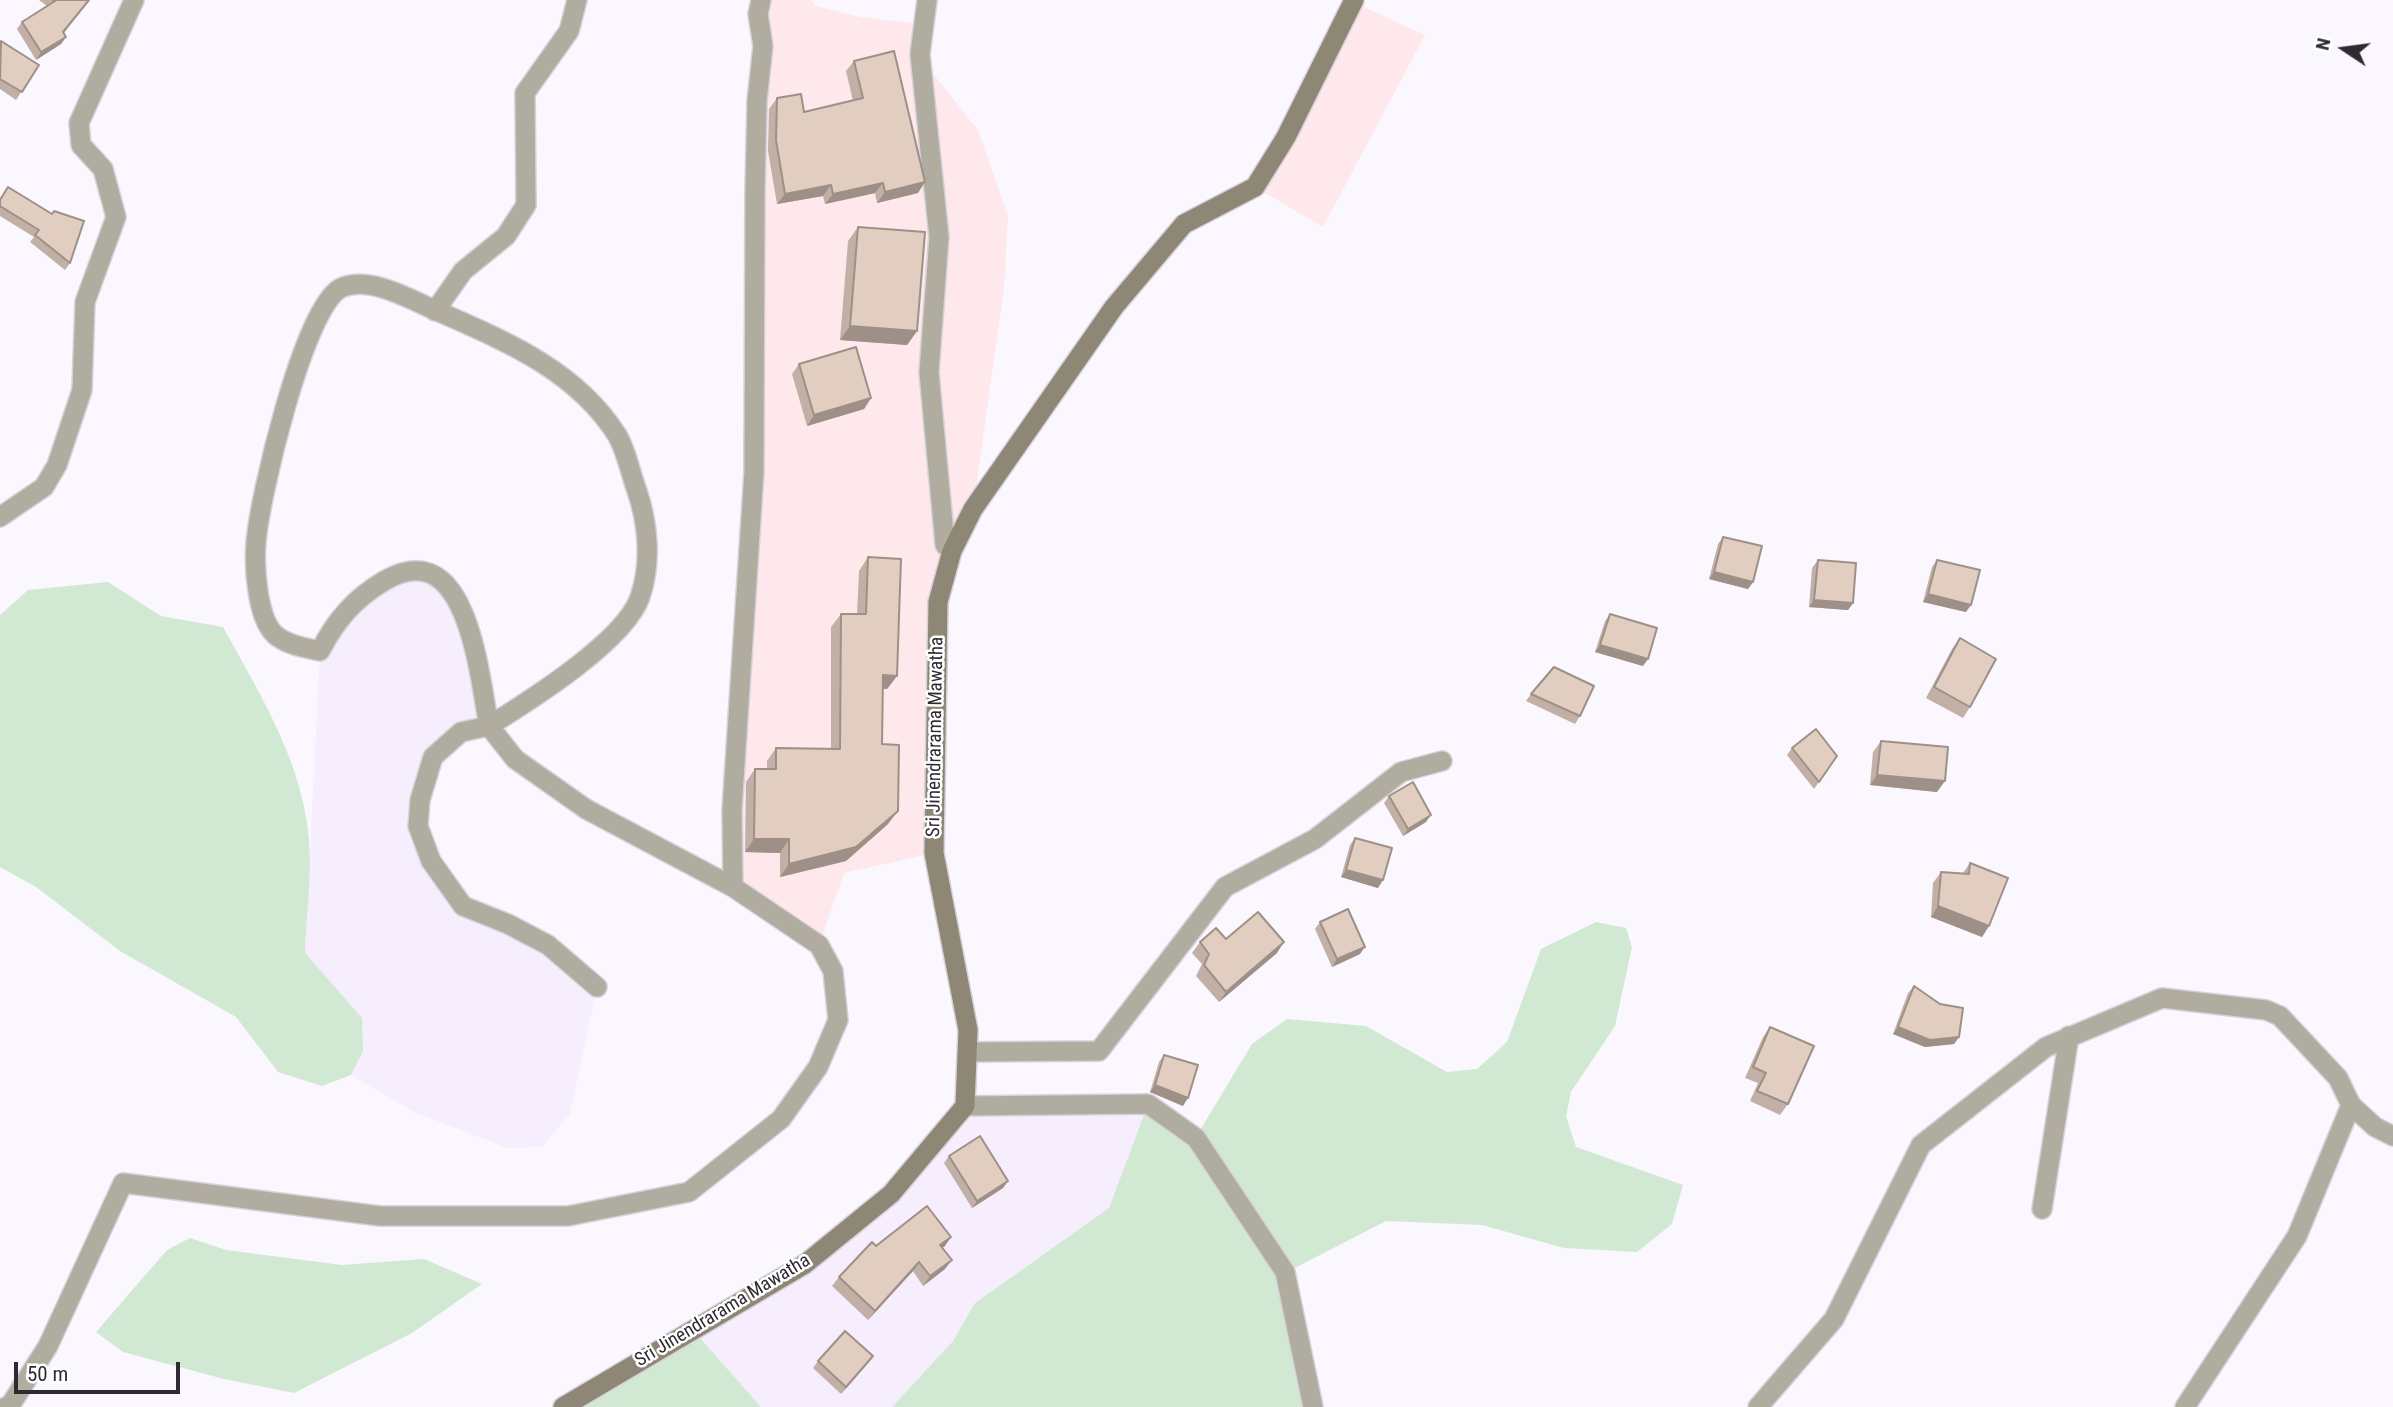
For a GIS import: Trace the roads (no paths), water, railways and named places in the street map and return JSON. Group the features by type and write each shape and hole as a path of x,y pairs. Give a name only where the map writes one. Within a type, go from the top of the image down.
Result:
{"main road":[{"name":"Sri Jinendrarama Mawatha","path":"563,1407 805,1264 891,1194 965,1106 968,1030 934,853 938,602 952,551 973,509 1114,307 1184,224 1255,187 1286,138 1354,2"}],"street":[{"path":"0,517 44,487 57,465 82,390 85,302 116,217 103,169 81,145 79,123 134,0"},
{"path":"435,311 463,271 506,236 526,205 526,93 569,31 577,0"},
{"path":"733,887 732,810 754,472 755,191 757,101 762,46 758,14 761,0"},
{"path":"927,0 920,54 939,237 929,372 945,545 952,551"},
{"path":"6,1407 11,1404 48,1346 123,1183 380,1216 568,1216 689,1192 781,1119 818,1067 838,1020 833,971 819,946 733,887 586,809 515,759 489,726 471,629 452,592 435,575 416,570 397,574 375,587 350,605 320,651 276,637 264,620 254,565 261,495 291,394 327,300 342,288 362,285 390,291 537,358 575,384 618,436 640,502 648,553 640,599 592,656 489,726 461,732 433,757 420,800 418,827 431,861 463,906 508,924 548,945 597,987"},
{"path":"968,1052 1099,1051 1226,887 1315,839 1401,772 1442,761"},
{"path":"1758,1407 1834,1319 1921,1145 2046,1046 2069,1036 2162,998 2266,1010 2280,1016 2337,1078 2351,1105 2375,1127 2393,1136"},
{"path":"2042,1209 2069,1036"},
{"path":"965,1106 1148,1104 1196,1138 1285,1272 1313,1407"},
{"path":"2185,1407 2297,1236 2351,1105"}]}
